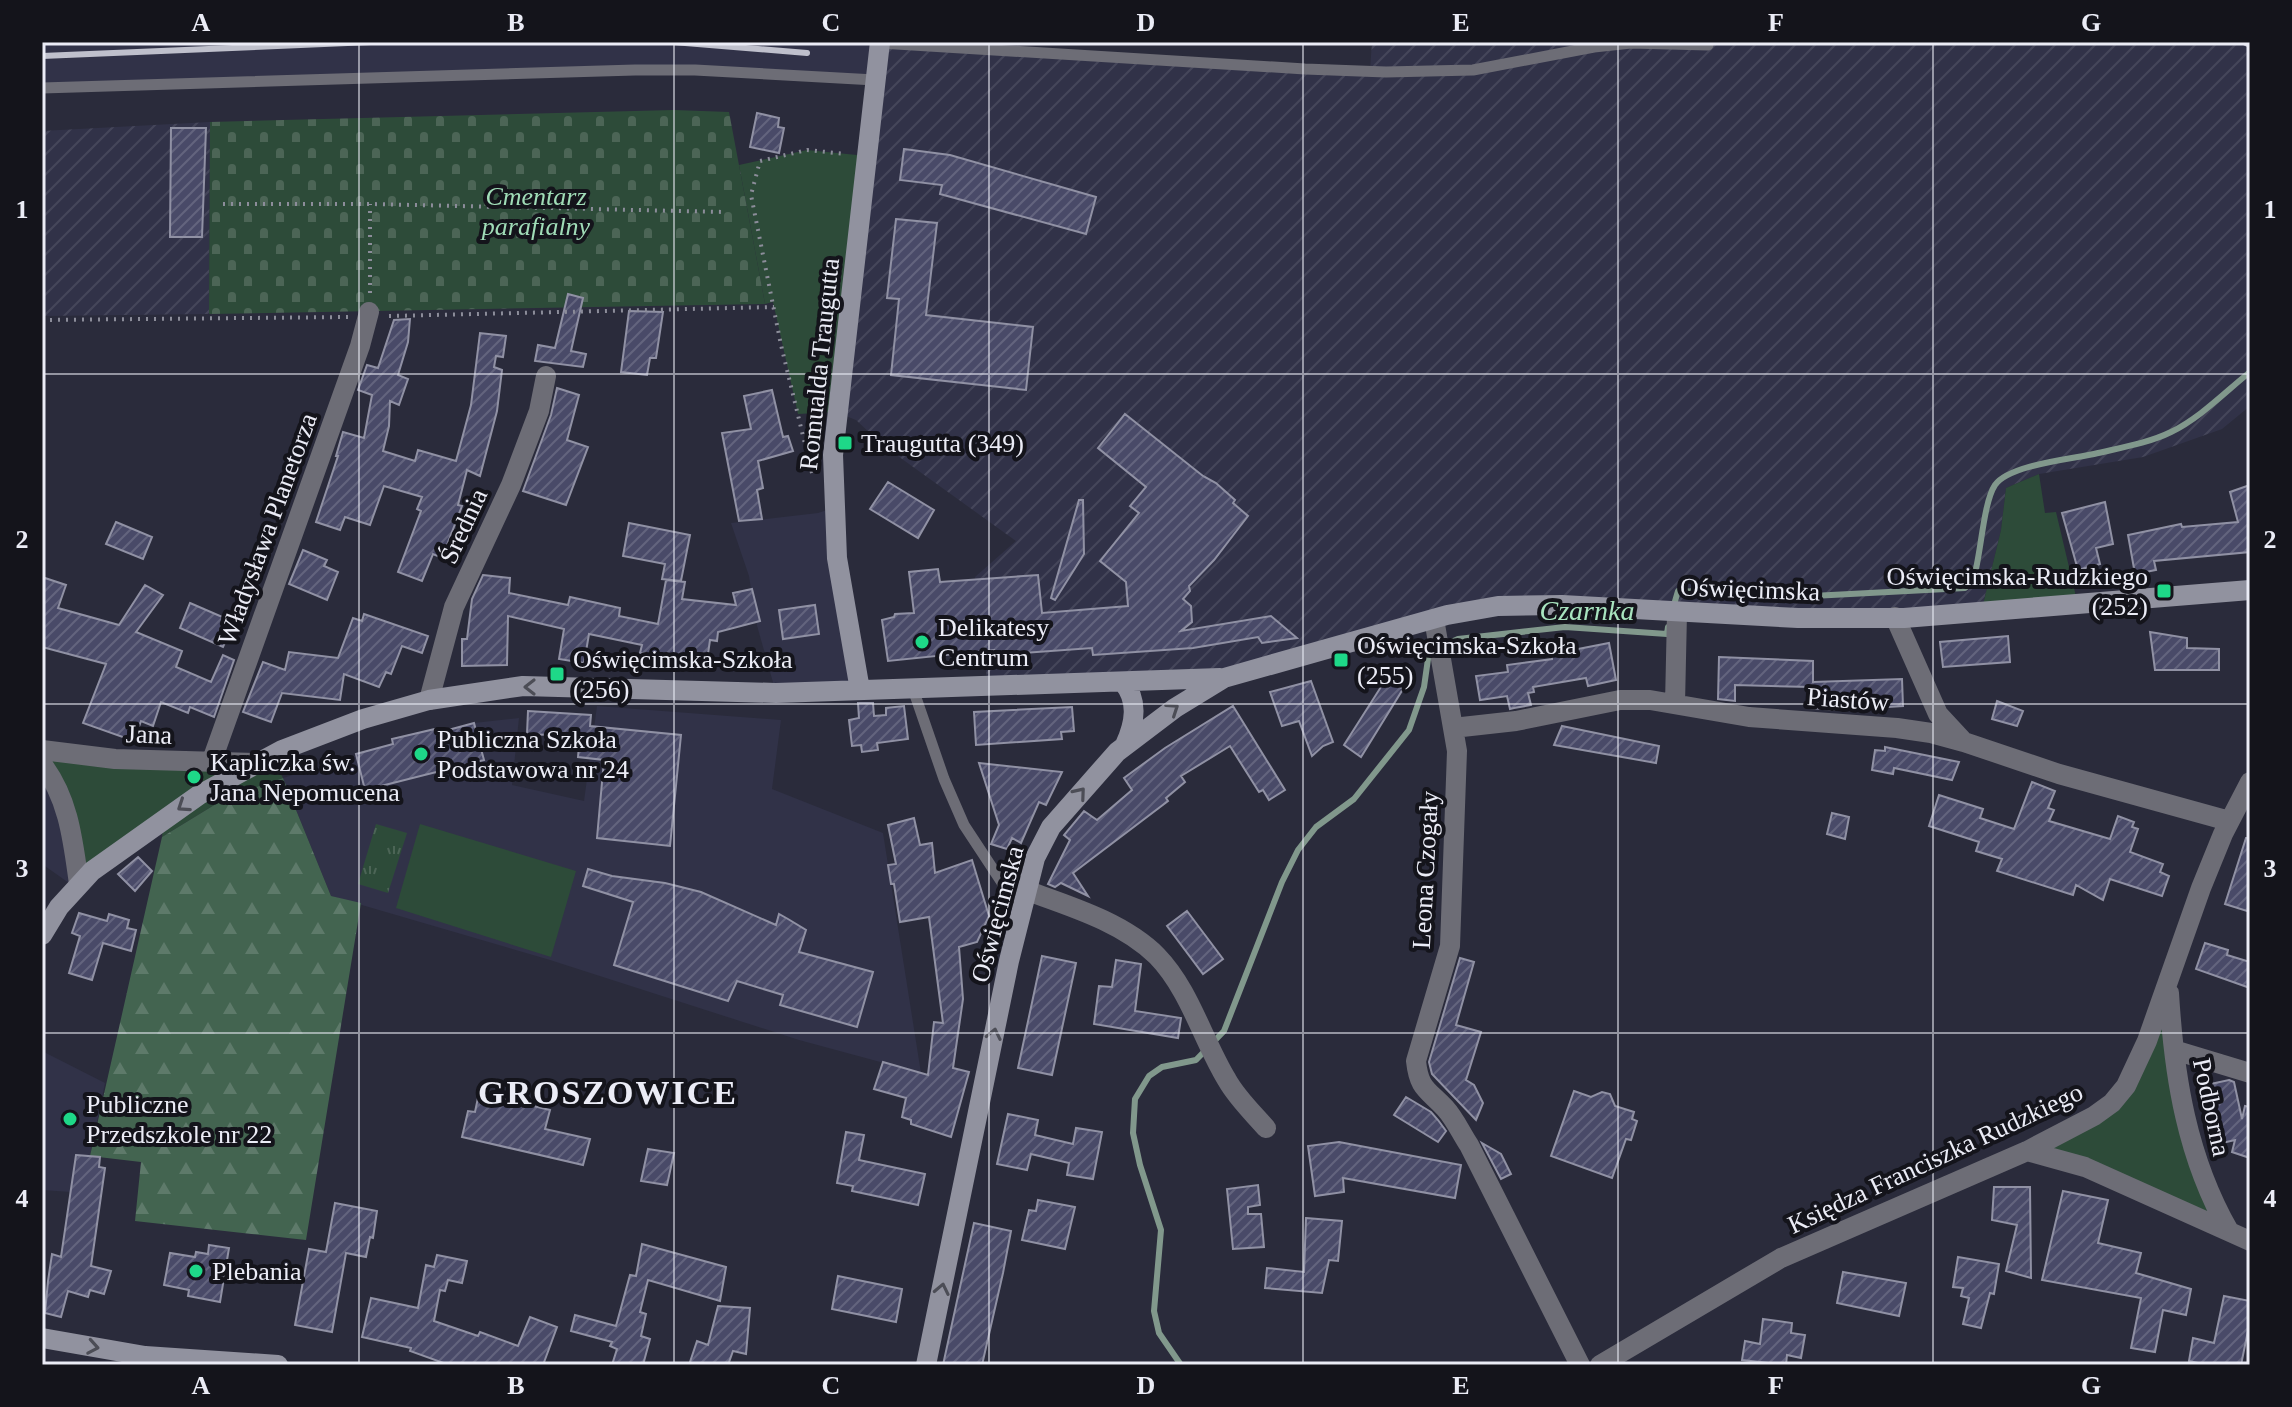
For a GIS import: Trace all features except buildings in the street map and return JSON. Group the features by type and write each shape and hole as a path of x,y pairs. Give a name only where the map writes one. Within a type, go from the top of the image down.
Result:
{"main road":[{"name":"Romualda Traugutta","path":"860,690 835,547 833,455 880,42"},
{"name":"Oświęcimska","path":"926,1365 1023,900 1035,858 1051,827 1100,769 1125,745 1175,708 1224,678 1467,611 1531,604 1798,618 1895,617 2250,590"},
{"path":"42,935 59,907 92,871 164,818 282,750 349,724 429,700 523,686 776,693 1224,678"},
{"path":"1123,682 1133,695 1134,703 1134,717 1125,745"},
{"path":"42,1338 148,1361 278,1365"}],"street":[{"name":"Władysława Planetorza","path":"211,763 369,314"},
{"name":"Średnia","path":"429,700 454,607 511,485 539,411 546,376"},
{"path":"1670,612 1675,704"},
{"path":"1895,617 1938,714 1964,742"},
{"name":"Leona Czogały","path":"1434,619 1457,751 1450,946 1416,1061 1418,1078 1423,1088 1453,1118 1469,1145 1580,1365"},
{"name":"Piastów","path":"1453,728 1516,721 1620,700 1675,704 1749,717 1897,728 1964,742 2059,774 2229,821"},
{"name":"Jana","path":"42,750 115,759 255,763"},
{"path":"42,764 61,794 69,819 79,884"},
{"name":"Księdza Franciszka Rudzkiego","path":"1600,1365 1781,1258 2027,1151 2094,1116 2112,1103 2135,1069 2169,986 2201,888 2229,821 2250,782"},
{"path":"1023,900 1109,925 1148,948 1175,978 1228,1083 1266,1128"},
{"name":"Podborna","path":"2169,986 2174,1050 2184,1110 2200,1174 2229,1231"},
{"path":"2174,1050 2250,1073"},
{"path":"2027,1151 2085,1167 2250,1241"}],"lane":[{"path":"880,42 1386,72 1473,70 1631,43 1708,45"},
{"path":"42,88 635,70 695,70 875,80"},
{"path":"913,689 944,779 964,825 1023,900"}],"path":[{"path":"815,487 751,195 760,161 807,150 867,156"},
{"path":"223,204 725,212"},
{"path":"369,314 370,204"},
{"path":"42,320 774,307"}],"shaded area":[{"path":"42,42 880,42 875,80 695,70 42,88"},
{"path":"1372,42 2250,42 2250,406 2222,429 2143,457 2039,474 2006,488 2001,530 1981,613 1520,605 1263,668 988,687 975,577 1016,541 884,446 856,420 836,412 880,43 1370,71"},
{"path":"210,122 209,314 42,316 42,131"},
{"path":"833,508 860,690 776,693 756,622 749,576 731,523 818,513"},
{"path":"597,706 781,720 772,789 883,833 921,1073 799,1040 550,960 331,896 283,778 393,744 392,738 519,718 512,785 584,801"},
{"path":"42,764 52,777 76,888 42,864"},
{"name":"Publiczne Przedszkole nr 22","path":"42,1051 105,1083 90,1156 76,1155 71,1192 42,1190"}],"green space":[{"name":"Cmentarz parafialny","path":"674,110 729,112 765,304 209,314 210,122"},
{"path":"807,150 867,156 836,412 798,414 773,302 765,304 739,165"},
{"path":"2039,474 2045,513 2056,512 2078,605 1981,613 2001,530 2006,488"},
{"path":"53,753 271,754 283,778 229,796 162,837 164,820 79,884 42,764"},
{"path":"283,778 331,896 361,903 306,1240 135,1221 141,1162 90,1156 162,837 229,796"},
{"path":"376,824 407,833 388,893 358,884"},
{"path":"420,824 576,871 551,957 396,908"},
{"path":"2169,986 2174,1050 2229,1231 2027,1151 2112,1103"}],"waterway":[{"name":"Czarnka","path":"1673,608 1678,591 1812,596 1965,588 1973,581 1991,493 2002,478 2041,464 2162,436 2192,420 2250,372"},
{"name":"Czarnka","path":"1181,1365 1159,1333 1154,1311 1161,1230 1133,1133 1135,1099 1149,1076 1162,1067 1196,1060 1224,1031 1282,882 1298,850 1316,827 1354,799 1409,730 1424,687 1429,652 1458,639 1565,627 1667,634 1668,627"}],"railway":[{"path":"42,56 371,42"},
{"path":"673,42 807,53"},
{"path":"2244,42 2250,45"}],"place":[{"name":"Traugutta (349)","path":"845,443"},
{"name":"Oświęcimska-Rudzkiego (252)","path":"2164,591"},
{"name":"Delikatesy Centrum","path":"922,642"},
{"name":"Oświęcimska-Szkoła (255)","path":"1341,660"},
{"name":"Oświęcimska-Szkoła (256)","path":"557,674"},
{"name":"Publiczna Szkoła Podstawowa nr 24","path":"421,754"},
{"name":"Kapliczka św. Jana Nepomucena","path":"194,777"},
{"name":"Publiczne Przedszkole nr 22","path":"70,1119"},
{"name":"Plebania","path":"196,1271"}],"district":[{"name":"GROSZOWICE","path":"608,1092"}]}
